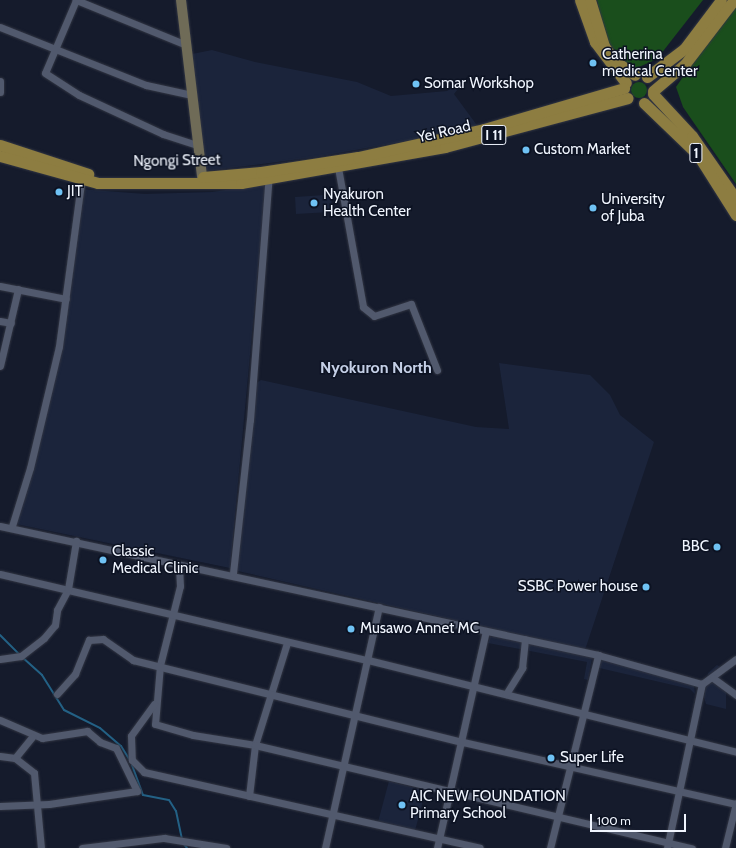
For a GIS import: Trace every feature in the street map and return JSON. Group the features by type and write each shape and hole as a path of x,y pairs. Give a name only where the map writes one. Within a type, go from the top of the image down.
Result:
{"main road":[{"path":"580,0 595,42 626,90 644,102 653,92 685,64 734,0"},
{"path":"590,0 604,46 615,61 635,75 647,77 684,49 721,0"},
{"path":"626,90 635,75"},
{"name":"1","path":"647,77 653,92 692,136 736,199"},
{"name":"Yei Road","path":"358,161 484,129 626,90"},
{"name":"1","path":"644,102 698,155 736,215"},
{"name":"Ngongi Street","path":"0,145 82,177"},
{"name":"Ngongi Street","path":"0,156 82,177 203,180 269,175 358,161"}],"street":[{"path":"184,44 76,0 56,51 45,73 54,81 163,134 199,146"},
{"path":"181,0 184,44 203,180"},
{"path":"0,27 56,51 146,85 192,95"},
{"path":"0,81 3,82 0,92"},
{"path":"337,164 363,307 374,316 411,304 437,370"},
{"path":"233,573 269,175"},
{"path":"12,526 30,468 66,299 82,177"},
{"path":"0,286 66,299"},
{"path":"0,366 18,289"},
{"path":"0,321 10,323"},
{"path":"0,526 12,526 179,567 233,573 598,655 702,684 713,678 736,659"},
{"path":"0,659 21,656 44,638 55,625 57,610 68,589 76,541"},
{"path":"179,567 180,586 160,665 154,704 153,719 159,726 344,764 559,815 667,845 692,848"},
{"path":"0,574 368,660 736,752"},
{"path":"325,848 379,607"},
{"path":"437,848 450,789 463,742 486,631"},
{"path":"57,694 75,674 90,640 103,639 134,660 160,665 271,694 356,712 463,742 570,765 736,804 725,848"},
{"path":"506,694 522,668 525,639"},
{"path":"249,796 255,745 286,642"},
{"path":"550,848 598,655"},
{"path":"713,678 736,695"},
{"path":"667,845 680,791 702,684"},
{"path":"154,704 131,736 129,751 137,768 184,779 191,785 249,796 480,848"},
{"path":"0,720 32,737 87,731 100,742 116,748 137,791 38,804 0,806"},
{"path":"15,758 32,737"},
{"path":"0,756 15,758 34,773 41,848"},
{"path":"82,848 164,838 226,848"}],"shaded area":[{"path":"212,50 255,62 357,82 391,96 447,91 466,79 454,94 479,128 316,157 206,171 192,54"},
{"path":"266,184 230,568 16,524 60,359 72,278 80,189 145,194 212,192"},
{"name":"Nyakuron Health Center","path":"325,195 332,198 330,212 296,214 295,197"},
{"path":"499,363 590,375 610,395 620,415 654,442 585,650 238,571 234,565 255,384 261,380 476,427 509,429"},
{"path":"490,637 504,637 592,658 588,680 584,679 587,662 488,643"},
{"path":"598,657 676,678 694,686 695,694 690,689 595,667"},
{"path":"717,665 727,671 718,678 726,692 726,709 706,704 704,697 708,673"},
{"name":"AIC NEW FOUNDATION Primary School","path":"389,781 426,791 415,832 378,823"}],"green space":[{"path":"597,0 703,0 657,59 632,70 605,40"},
{"path":"736,0 736,184 683,107 676,87"},
{"path":"639,82 646,87 647,90 642,97 639,98 632,93 631,90 636,83"}],"waterway":[{"path":"0,635 19,654"},
{"path":"22,657 42,675 64,710 100,728 121,746 129,759"},
{"path":"132,765 143,795 169,800 176,811 182,839"},
{"path":"183,843 187,848"}],"place":[{"name":"Catherina medical Center","path":"593,63"},
{"name":"Somar Workshop","path":"416,84"},
{"name":"Custom Market","path":"526,150"},
{"name":"JIT","path":"59,192"},
{"name":"Nyakuron Health Center","path":"314,203"},
{"name":"University of Juba","path":"593,208"},
{"name":"BBC","path":"717,547"},
{"name":"Classic Medical Clinic","path":"103,560"},
{"name":"SSBC Power house","path":"646,587"},
{"name":"Musawo Annet MC","path":"351,629"},
{"name":"Super Life","path":"551,758"},
{"name":"AIC NEW FOUNDATION Primary School","path":"402,805"}],"district":[{"name":"Nyokuron North","path":"376,368"}]}
